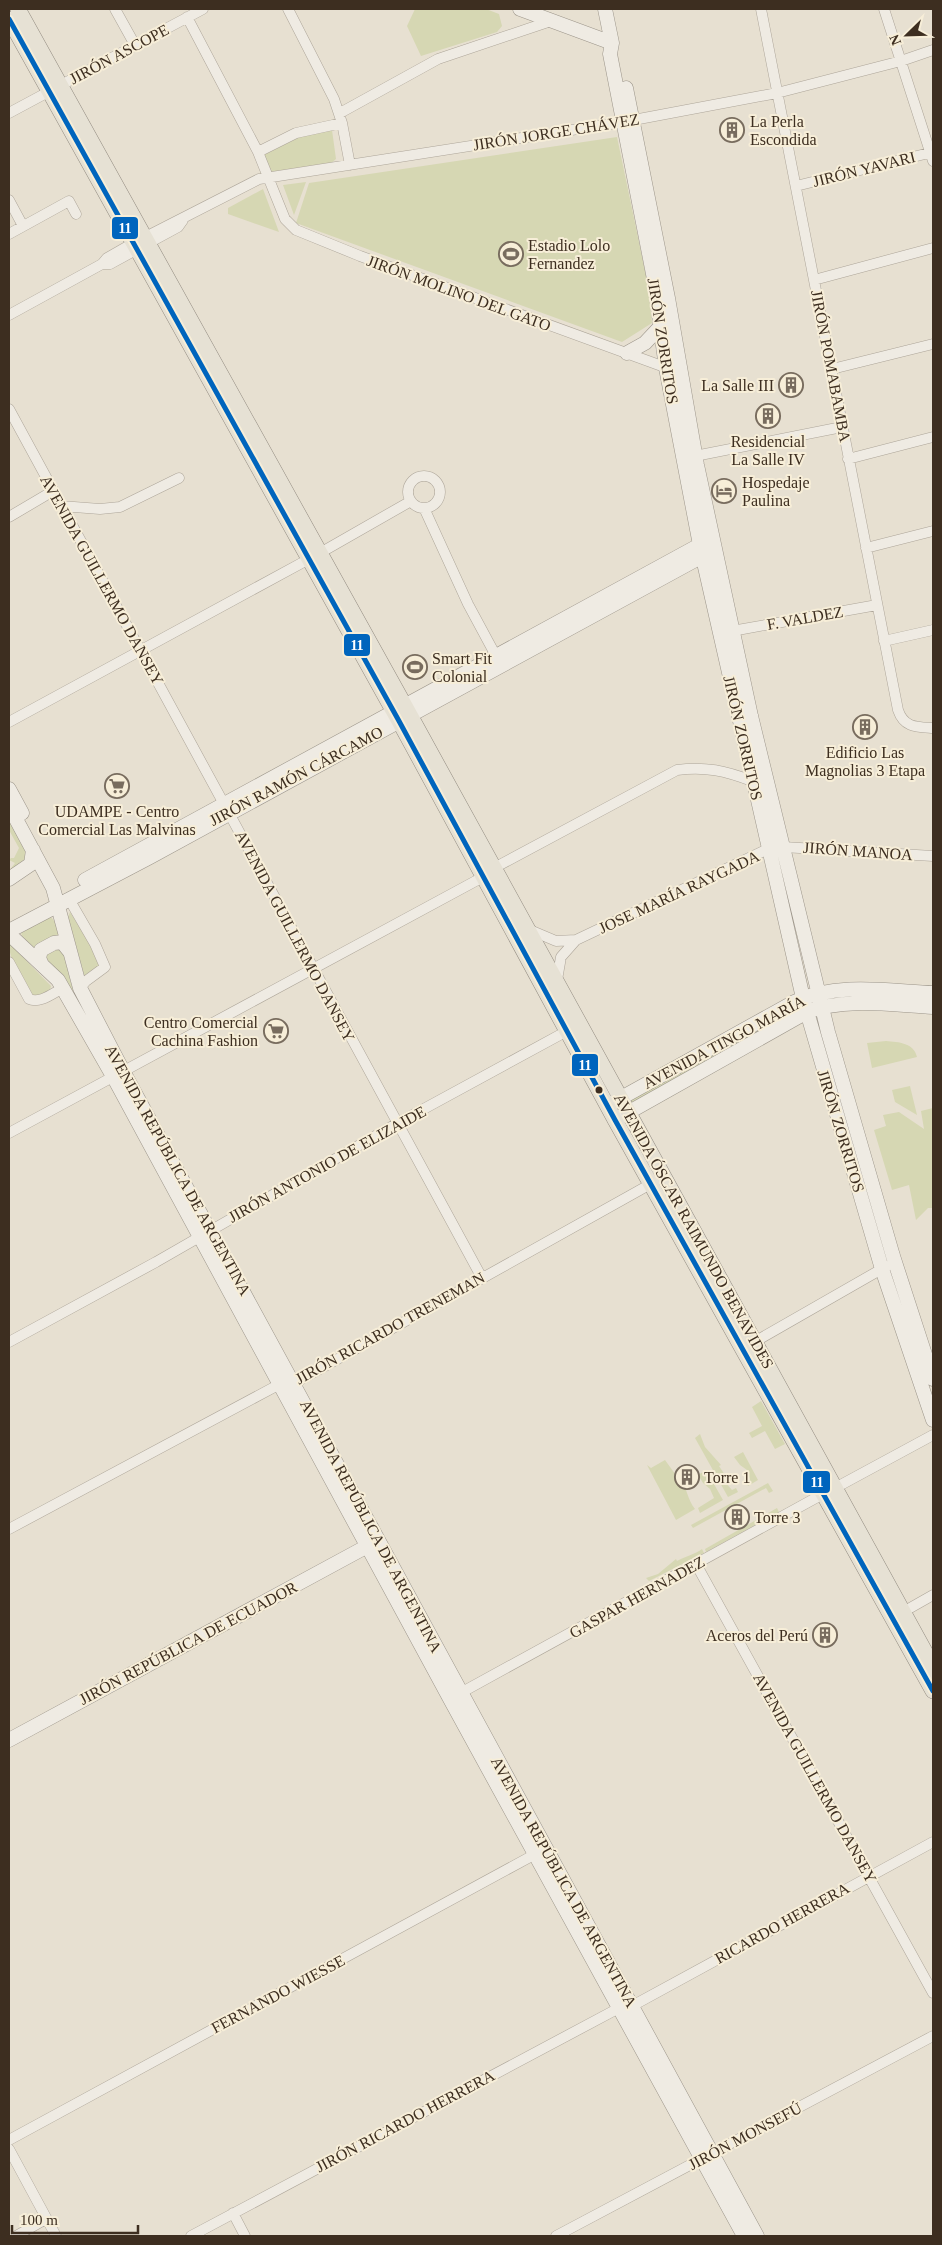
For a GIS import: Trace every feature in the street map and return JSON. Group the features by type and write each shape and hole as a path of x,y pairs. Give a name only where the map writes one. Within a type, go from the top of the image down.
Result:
{"main road":[{"name":"AVENIDA ÓSCAR RAIMUNDO BENAVIDES","path":"18,9 54,88"},
{"path":"520,9 612,43"},
{"name":"JIRÓN ZORRITOS","path":"605,9 612,43 610,54 628,121 668,298 673,370 752,781 803,998 888,1266 933,1420"},
{"name":"AVENIDA ÓSCAR RAIMUNDO BENAVIDES","path":"9,19 54,88 402,713 489,872 567,1031 614,1102"},
{"name":"JIRÓN ZORRITOS","path":"628,121 661,326 695,456 707,547 732,631 819,1000 888,1266 933,1379"},
{"path":"627,353 645,343 661,326"},
{"name":"JIRÓN RAMÓN CÁRCAMO","path":"9,930 62,898 226,808 707,547"},
{"name":"JIRÓN RAMÓN CÁRCAMO","path":"402,713 496,656 624,592"},
{"name":"AVENIDA REPÚBLICA DE ARGENTINA","path":"9,789 62,898 70,953 80,988 119,1075"},
{"name":"AVENIDA REPÚBLICA DE ARGENTINA","path":"9,806 62,898"},
{"path":"9,879 32,864 33,850"},
{"name":"AVENIDA ÓSCAR RAIMUNDO BENAVIDES","path":"489,872 527,929 557,984 621,1116 829,1491 933,1691"},
{"name":"JIRÓN RAMÓN CÁRCAMO","path":"9,921 62,898"},
{"name":"AVENIDA REPÚBLICA DE ARGENTINA","path":"9,934 63,988 119,1075 625,2007 707,2156 757,2236"},
{"path":"42,965 39,958 41,950 54,943 62,942 70,953"},
{"name":"AVENIDA TINGO MARÍA","path":"621,1116 807,1012 819,1000 844,990 933,994"},
{"name":"AVENIDA TINGO MARÍA","path":"614,1102 803,998 850,1004 933,1007"},
{"name":"AVENIDA ÓSCAR RAIMUNDO BENAVIDES","path":"657,1180 756,1341 829,1491 903,1612 933,1666"},
{"name":"JIRÓN REPÚBLICA DE ECUADOR","path":"9,1740 373,1543"},
{"name":"AVENIDA REPÚBLICA DE ARGENTINA","path":"707,2156 744,2236"}],"street":[{"path":"115,9 135,45"},
{"name":"JIRÓN ASCOPE","path":"9,113 203,9"},
{"path":"288,9 327,83 341,118 350,165"},
{"name":"JIRÓN POMABAMBA","path":"762,9 898,710 904,722 910,726 933,728"},
{"path":"884,9 932,155"},
{"name":"JIRÓN MOLINO DEL GATO","path":"187,17 258,152 286,219 303,234 557,329 673,370"},
{"path":"258,152 296,133 341,118 438,60 552,21"},
{"name":"JIRÓN JORGE CHÁVEZ","path":"9,315 102,264 110,264 174,221 183,220 240,187 269,177 628,121 777,93 901,61 933,50"},
{"name":"JIRÓN YAVARI","path":"796,186 932,155"},
{"path":"9,200 23,226"},
{"path":"9,234 70,201 76,214"},
{"path":"814,280 933,248"},
{"path":"832,369 933,344"},
{"name":"AVENIDA GUILLERMO DANSEY","path":"9,409 314,969 396,1124 482,1278"},
{"path":"695,456 842,426"},
{"path":"848,459 933,437"},
{"path":"422,476 432,478 439,486 439,496 434,505 424,508 418,507 411,501 408,490 412,481 422,476"},
{"path":"62,506 100,509 120,507 179,478"},
{"path":"9,517 53,491"},
{"path":"9,722 315,556 411,501"},
{"path":"424,508 468,604 496,656"},
{"path":"866,548 933,531"},
{"name":"F. VALDEZ","path":"732,631 877,605"},
{"path":"884,642 933,630"},
{"path":"9,1134 677,770 696,767 717,769 752,781"},
{"name":"JOSE MARÍA RAYGADA","path":"557,984 557,972 561,957 576,940 768,849 783,847"},
{"name":"JIRÓN MANOA","path":"783,847 933,856"},
{"path":"62,898 105,963 103,971 86,980 80,988"},
{"name":"JOSE MARÍA RAYGADA","path":"527,929 551,940 576,940"},
{"path":"9,962 29,999 40,1000 63,988"},
{"name":"JIRÓN ANTONIO DE ELIZAIDE","path":"9,1342 396,1124 567,1031"},
{"name":"JIRÓN RICARDO TRENEMAN","path":"9,1530 287,1384 657,1180"},
{"path":"756,1341 888,1266"},
{"name":"GASPAR HERNADEZ","path":"455,1696 933,1435"},
{"name":"AVENIDA GUILLERMO DANSEY","path":"696,1564 933,1993"},
{"path":"903,1612 933,1595"},
{"name":"RICARDO HERRERA","path":"625,2007 933,1842"},
{"name":"FERNANDO WIESSE","path":"9,2140 541,1852"},
{"name":"JIRÓN RICARDO HERRERA","path":"192,2236 625,2007"},
{"name":"JIRÓN MONSEFÚ","path":"556,2236 933,2036"},
{"path":"9,2149 56,2236"},
{"path":"233,2213 245,2236"},
{"path":"16,2236 46,2219"}],"green space":[{"path":"415,9 486,9 499,14 502,26 497,32 421,56 407,26"},
{"path":"332,130 336,159 330,164 274,173 268,171 262,152 292,137"},
{"name":"Estadio Lolo Fernandez","path":"617,137 648,285 652,323 622,342 296,223 309,183"},
{"path":"306,182 294,215 283,185"},
{"path":"263,189 279,232 228,214 228,208"},
{"path":"9,818 26,850 26,861 9,871 15,863 9,860 14,858 19,848 9,830"},
{"path":"70,912 103,965 85,978 68,917"},
{"path":"50,916 56,923 73,991 22,936 21,932"},
{"path":"9,943 51,986 50,990 36,997 31,994 17,974 11,957"},
{"path":"791,1010 794,1015 631,1105 629,1101"},
{"path":"886,1041 909,1046 917,1057 872,1068 867,1043"},
{"path":"910,1086 917,1115 895,1102 892,1090"},
{"path":"933,1108 933,1208 928,1208 916,1220 909,1185 892,1190 874,1130 886,1126 883,1115 899,1112 924,1129 921,1111"},
{"path":"761,1401 785,1444 775,1449 765,1431 752,1438 749,1433 762,1426 752,1407"},
{"path":"700,1434 705,1447 721,1465 719,1466 725,1475 725,1482 732,1490 736,1488 738,1492 728,1497 695,1438"},
{"path":"743,1452 758,1480 748,1486 746,1482 750,1480 747,1470 734,1457"},
{"path":"665,1460 678,1478 680,1476 695,1509 676,1520 647,1465 651,1468"},
{"path":"706,1470 723,1500 700,1513 698,1508 714,1498 710,1489 698,1475"},
{"path":"768,1483 773,1491 769,1493 766,1488 693,1528 691,1525"},
{"path":"777,1508 779,1512 706,1552 705,1549"},
{"path":"702,1549 704,1553 649,1581 646,1578 658,1574 676,1559 677,1561"}],"transit line":[{"name":"11","path":"9,19 399,721 615,1120 933,1691"}],"place":[{"name":"La Perla Escondida","path":"732,130"},
{"name":"Estadio Lolo Fernandez","path":"511,254"},
{"name":"La Salle III","path":"791,385"},
{"name":"Residencial La Salle IV","path":"768,416"},
{"name":"Hospedaje Paulina","path":"724,491"},
{"name":"Smart Fit Colonial","path":"415,667"},
{"name":"Edificio Las Magnolias 3 Etapa","path":"865,727"},
{"name":"UDAMPE - Centro Comercial Las Malvinas","path":"117,786"},
{"name":"Centro Comercial Cachina Fashion","path":"276,1031"},
{"name":"Torre 1","path":"687,1477"},
{"name":"Torre 3","path":"737,1517"},
{"name":"Aceros del Perú","path":"825,1635"}]}
